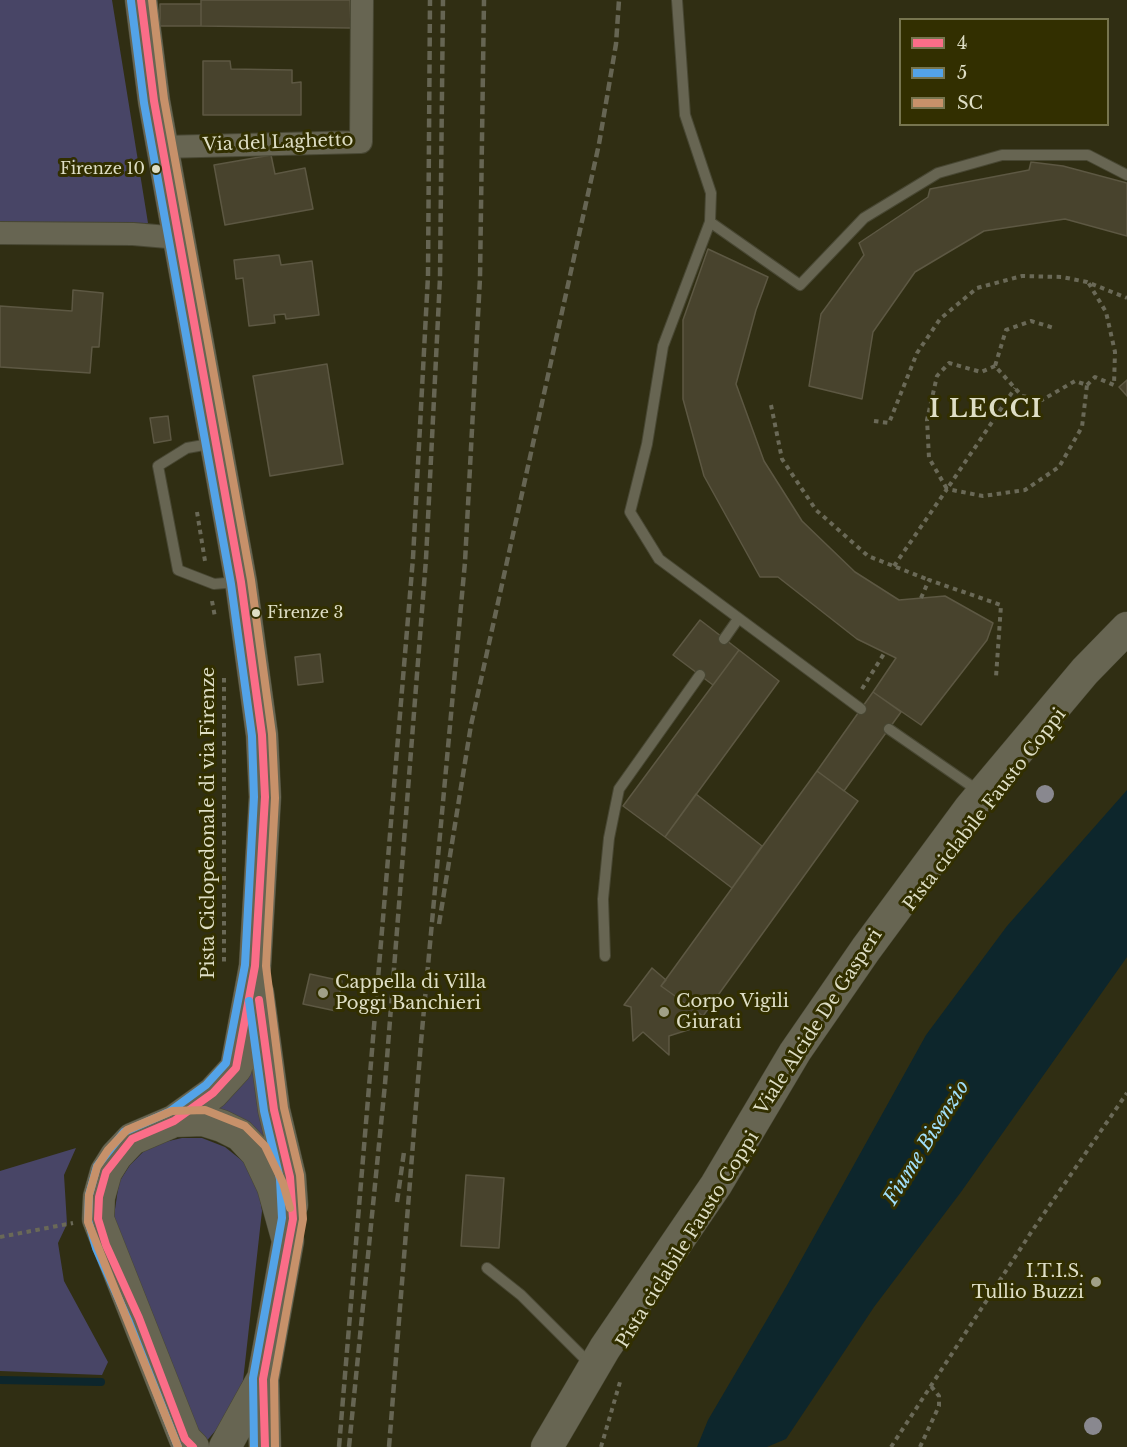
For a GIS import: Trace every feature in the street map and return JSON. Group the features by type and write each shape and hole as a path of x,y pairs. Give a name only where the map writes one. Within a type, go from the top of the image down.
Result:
{"main road":[{"path":"141,0 162,147 242,582 262,735 265,797 255,966 236,1068 213,1093 174,1121 132,1139 116,1156 106,1172 98,1219 187,1444"},
{"name":"Viale Alcide De Gasperi","path":"548,1446 607,1373 795,1052 866,949 983,794 1085,671 1127,628"},
{"path":"255,966 274,1110 290,1177 293,1219 263,1379 265,1447"},
{"path":"174,1121 203,1120 222,1126 240,1135 258,1153 273,1187 288,1241"},
{"path":"225,1447 263,1379"}],"street":[{"name":"Via del Laghetto","path":"162,147 361,142 362,0"},
{"path":"0,233 133,234 180,238"}],"lane":[{"path":"677,0 685,115 711,193 710,222 663,346 647,444 630,512 658,559 857,705"},
{"path":"710,222 800,285 864,218 938,173 1002,155 1088,155 1127,175"},
{"path":"218,442 187,448 158,466 178,570 214,584 242,582"},
{"path":"724,639 738,619"},
{"path":"605,956 603,899 609,838 619,789 700,675"},
{"path":"889,729 983,794"},
{"path":"487,1268 521,1295 607,1373"}],"path":[{"path":"874,421 889,423 917,353 940,319 977,288 1022,276 1062,277 1087,282 1127,298"},
{"path":"1054,328 1031,321 1006,330 995,366 981,372 949,363 937,376 927,420 929,458 947,489 982,496 1025,490 1059,467 1082,427 1087,385 1095,377 1114,385 1115,352 1106,312 1087,282"},
{"path":"995,366 1022,396 1042,400 1075,381 1087,385"},
{"path":"894,566 1015,388"},
{"path":"771,405 782,459 816,510 868,556 1001,605 996,677"},
{"path":"196,506 216,625"},
{"path":"921,598 929,580"},
{"path":"857,705 885,652"},
{"name":"Pista Ciclopedonale di via Firenze","path":"224,669 224,973"},
{"path":"891,1447 1032,1231 1127,1093"},
{"path":"0,1237 98,1219"},
{"path":"601,1447 607,1373"},
{"path":"920,1447 939,1406 939,1396 931,1386"}],"shaded area":[{"path":"0,0 112,0 148,223 0,222"},
{"path":"251,1059 258,1108 270,1148 207,1112"},
{"path":"182,1138 202,1138 225,1147 245,1163 258,1185 262,1211 243,1381 228,1416 204,1444 118,1235 114,1216 119,1182 130,1165 144,1151 160,1143"},
{"path":"76,1148 64,1175 67,1224 58,1243 64,1281 108,1362 102,1375 0,1371 0,1171"}],"water":[{"name":"Fiume Bisenzio","path":"1127,790 1127,957 961,1192 874,1307 786,1439 767,1447 697,1447 708,1420 786,1287 926,1035 1007,926"}],"building":[{"path":"201,0 350,0 351,28 201,26"},
{"path":"160,4 201,4 201,26 160,26"},
{"path":"203,61 230,61 231,69 292,70 292,83 301,82 301,115 203,115"},
{"path":"271,155 275,174 305,168 313,209 225,225 214,165"},
{"path":"1031,162 1063,166 1127,183 1127,236 1065,219 984,231 915,272 873,332 862,399 809,386 821,314 864,255 859,243 928,197 930,189 1029,170"},
{"path":"708,249 768,277 756,310 736,384 764,461 802,521 855,572 899,600 945,596 993,623 987,640 921,725 873,692 896,658 857,639 778,577 760,577 704,476 683,399 683,320"},
{"path":"279,255 281,265 312,261 319,315 286,319 285,314 274,315 275,323 249,326 243,278 236,279 234,260"},
{"path":"73,290 103,293 99,347 92,347 90,373 0,367 0,306 72,311"},
{"path":"327,364 343,464 270,476 253,376"},
{"path":"1127,380 1127,396 1119,387"},
{"path":"168,416 171,440 154,443 150,418"},
{"path":"700,620 739,650 713,685 673,655"},
{"path":"739,650 779,681 665,837 623,806"},
{"path":"320,654 323,682 298,685 295,657"},
{"path":"873,692 901,712 844,791 817,771"},
{"path":"817,771 858,801 703,1016 661,986"},
{"path":"696,794 762,846 732,888 665,837"},
{"name":"Corpo Vigili Giurati","path":"652,968 666,980 661,986 703,1016 694,1028 669,1036 669,1055 643,1032 633,1041 631,1007 624,1005"},
{"name":"Cappella di Villa Poggi Banchieri","path":"310,974 342,981 336,1011 303,1004"},
{"path":"466,1175 504,1178 499,1248 461,1246"}],"waterway":[{"path":"0,1380 101,1382"}],"railway":[{"path":"339,1447 413,558 428,276 430,0"},
{"path":"349,1447 385,1084 426,559 440,278 443,0"},
{"path":"389,1447 421,1042 465,562 480,278 484,0"},
{"path":"439,924 471,725 599,144 616,44 619,0"},
{"path":"397,1202 404,1152"}],"transit line":[{"name":"4","path":"141,0 154,101 241,582 262,735 265,797 255,966 236,1068 213,1093 174,1121 132,1139 106,1172 99,1197 98,1219 106,1245 139,1318 185,1439 193,1447"},
{"name":"SC","path":"152,0 164,99 251,580 272,734 275,798 266,966 284,1108 300,1175 303,1219 274,1380 275,1447"},
{"name":"5","path":"131,1 144,103 231,584 252,736 254,797 245,965 226,1063 206,1085 169,1112 124,1132 97,1166 89,1195 88,1220 96,1248 129,1322 178,1447"},
{"name":"4","path":"259,1000 274,1110 290,1177 293,1219 263,1379 265,1447"},
{"name":"5","path":"249,1001 264,1111 280,1179 282,1218 253,1378 254,1447"},
{"name":"SC","path":"178,1447 88,1222 89,1195 97,1167 108,1150 127,1130 172,1111 205,1110 245,1126 265,1146 283,1183 290,1208"}],"place":[{"name":"Firenze 10","path":"156,169"},
{"name":"Firenze 3","path":"256,613"},
{"name":"Cappella di Villa Poggi Banchieri","path":"323,993"},
{"name":"Corpo Vigili Giurati","path":"664,1012"},
{"name":"I.T.I.S. Tullio Buzzi","path":"1096,1282"}],"district":[{"name":"I LECCI","path":"986,410"}]}
